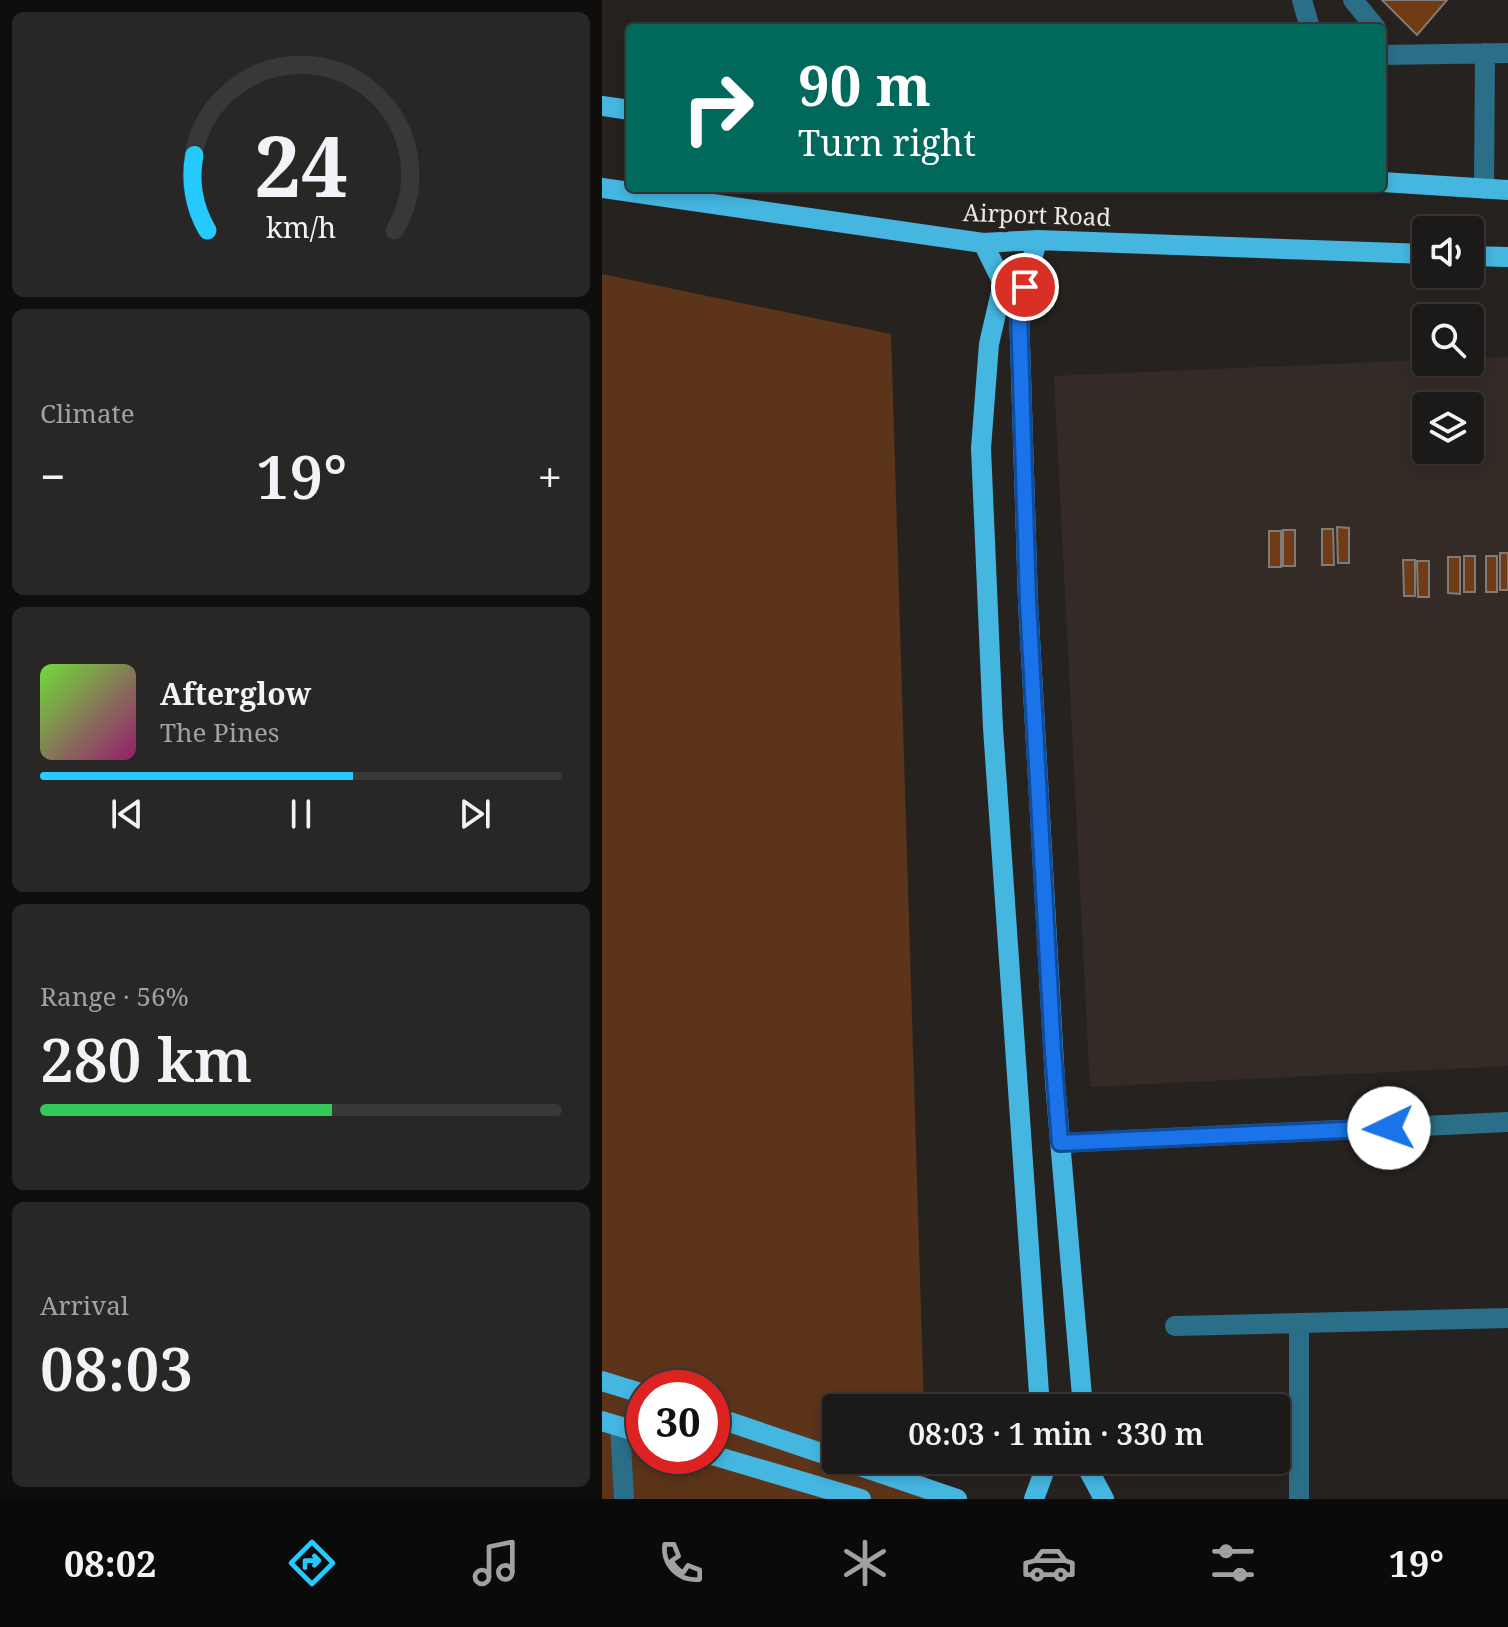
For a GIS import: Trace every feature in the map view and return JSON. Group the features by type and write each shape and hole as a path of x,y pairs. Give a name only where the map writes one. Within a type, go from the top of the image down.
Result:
{"main road":[{"path":"602,106 626,109"},
{"path":"1386,182 1508,190"},
{"name":"Airport Road","path":"602,188 626,191"},
{"name":"Airport Road","path":"630,192 983,243 1037,240 1412,253"},
{"path":"1037,240 1019,310 1028,602 1054,1066 1082,1394"},
{"path":"983,243 1003,283 989,344 981,448 993,728 1039,1394"},
{"path":"1484,256 1508,257"},
{"path":"602,1381 626,1388"},
{"path":"730,1422 822,1453"},
{"path":"730,1460 861,1499"},
{"path":"883,1474 957,1499"},
{"path":"1034,1499 1043,1474"},
{"path":"1091,1474 1104,1499"}],"street":[{"path":"1302,0 1309,24"},
{"path":"1353,0 1373,24"},
{"path":"1484,189 1485,53"},
{"path":"1390,54 1508,53"},
{"path":"1060,1143 1508,1122"},
{"path":"1175,1326 1508,1318"},
{"path":"1299,1323 1299,1499"},
{"path":"611,1424 624,1499"}],"shaded area":[{"path":"602,274 891,334 924,1394 822,1394 822,1474 926,1474 927,1499 602,1499"},
{"path":"1508,357 1508,1066 1090,1087 1054,376 1412,361 1412,376 1484,376 1484,358"}],"building":[{"path":"1382,0 1447,0 1417,35"},
{"path":"1337,527 1349,528 1349,563 1338,563"},
{"path":"1322,529 1333,529 1334,565 1322,565"},
{"path":"1283,530 1295,530 1295,566 1283,566"},
{"path":"1269,531 1281,531 1281,567 1269,567"},
{"path":"1500,553 1508,553 1508,590 1500,590"},
{"path":"1464,556 1475,556 1475,592 1464,592"},
{"path":"1486,556 1497,556 1497,592 1486,592"},
{"path":"1448,557 1460,557 1460,594 1448,593"},
{"path":"1403,560 1415,560 1415,596 1404,596"},
{"path":"1417,561 1429,561 1429,597 1418,597"}],"route":[{"path":"1025,287 1019,310 1028,602 1060,1143 1389,1128"}]}
